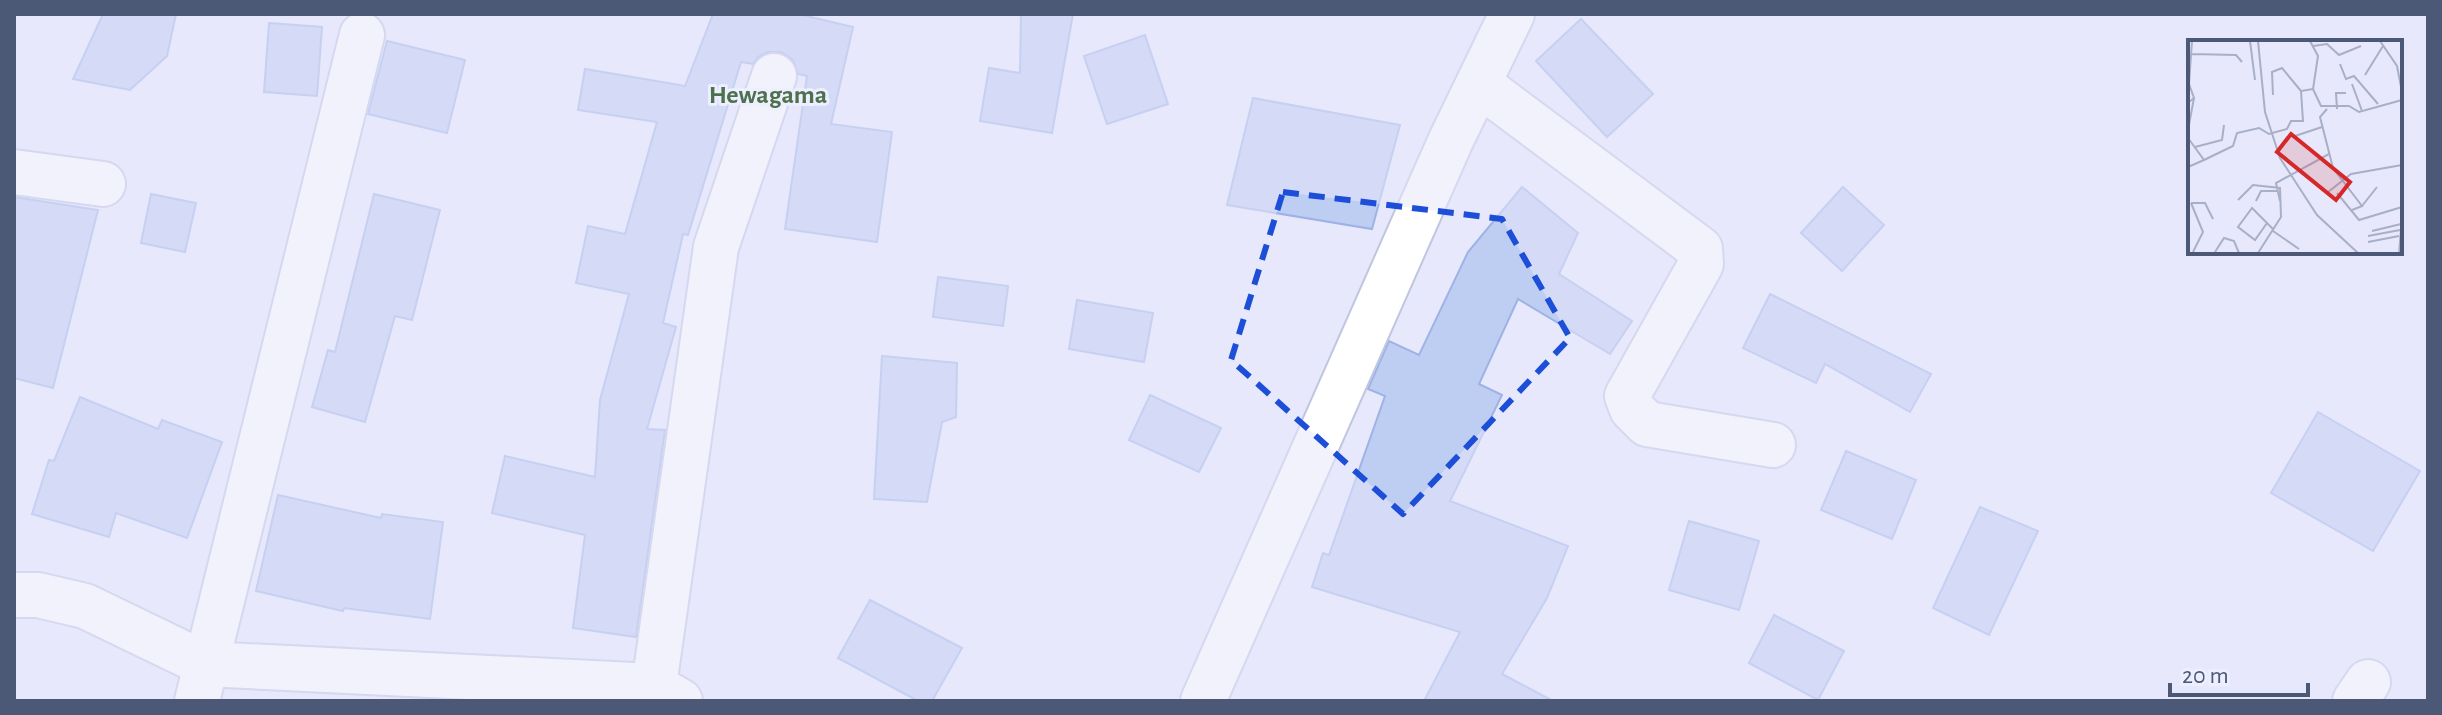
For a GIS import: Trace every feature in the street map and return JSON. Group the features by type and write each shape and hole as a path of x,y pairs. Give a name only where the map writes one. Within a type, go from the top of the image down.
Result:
{"street":[{"path":"1203,701 1451,140 1512,14"},
{"path":"201,683 362,35"},
{"path":"14,595 38,595 85,606 201,683 667,694 716,247 774,76"},
{"path":"1479,84 1700,249 1701,264 1627,396 1632,409 1647,424 1773,445"},
{"path":"14,172 103,184"}],"highlighted area":[{"path":"1283,192 1502,219 1570,338 1403,514 1231,360"}],"building":[{"path":"103,14 176,14 167,56 130,90 73,79"},
{"path":"713,14 798,14 853,27 831,124 892,132 877,242 785,229 807,76 798,74 793,60 781,52 768,52 753,64 741,62 688,235 683,234 663,323 676,327 647,429 665,430 636,637 573,628 585,535 492,513 505,456 595,477 600,400 629,294 576,283 588,226 625,234 657,122 578,110 585,69 685,86"},
{"path":"1021,14 1073,14 1052,133 980,121 989,68 1020,73"},
{"path":"1581,19 1653,94 1607,137 1536,61"},
{"path":"269,23 322,27 317,96 264,92"},
{"path":"1145,35 1168,104 1107,124 1084,56"},
{"path":"387,41 465,60 447,133 368,114"},
{"path":"1253,98 1400,125 1372,229 1227,205"},
{"path":"1522,187 1578,233 1559,274 1632,321 1610,354 1518,299 1479,384 1502,395 1450,501 1568,546 1547,598 1502,674 1553,701 1424,701 1460,632 1312,587 1323,553 1329,555 1385,396 1368,389 1389,341 1419,355 1468,252"},
{"path":"1843,187 1884,225 1842,271 1801,233"},
{"path":"151,194 196,203 185,252 141,243"},
{"path":"374,194 440,210 412,320 395,316 365,422 312,407 328,350 335,352"},
{"path":"14,197 98,210 53,388 14,378"},
{"path":"938,277 1008,286 1003,326 933,317"},
{"path":"1770,294 1931,374 1910,412 1825,364 1816,383 1743,348"},
{"path":"1077,300 1153,313 1144,362 1069,349"},
{"path":"882,356 957,363 956,417 942,422 927,502 874,499"},
{"path":"1150,395 1221,428 1199,472 1129,440"},
{"path":"80,397 158,429 162,420 222,442 187,538 116,513 109,537 32,514 49,460 54,461"},
{"path":"2318,412 2420,471 2373,551 2271,493"},
{"path":"1846,451 1916,480 1892,539 1821,510"},
{"path":"278,495 381,518 382,514 443,522 430,619 344,608 343,611 256,591"},
{"path":"1980,507 2038,531 1989,635 1933,608"},
{"path":"1689,521 1759,541 1739,610 1669,590"},
{"path":"870,600 962,648 932,701 918,701 838,658"},
{"path":"1774,615 1844,651 1818,700 1749,663"}],"district":[{"name":"Hewagama","path":"768,94"}]}
